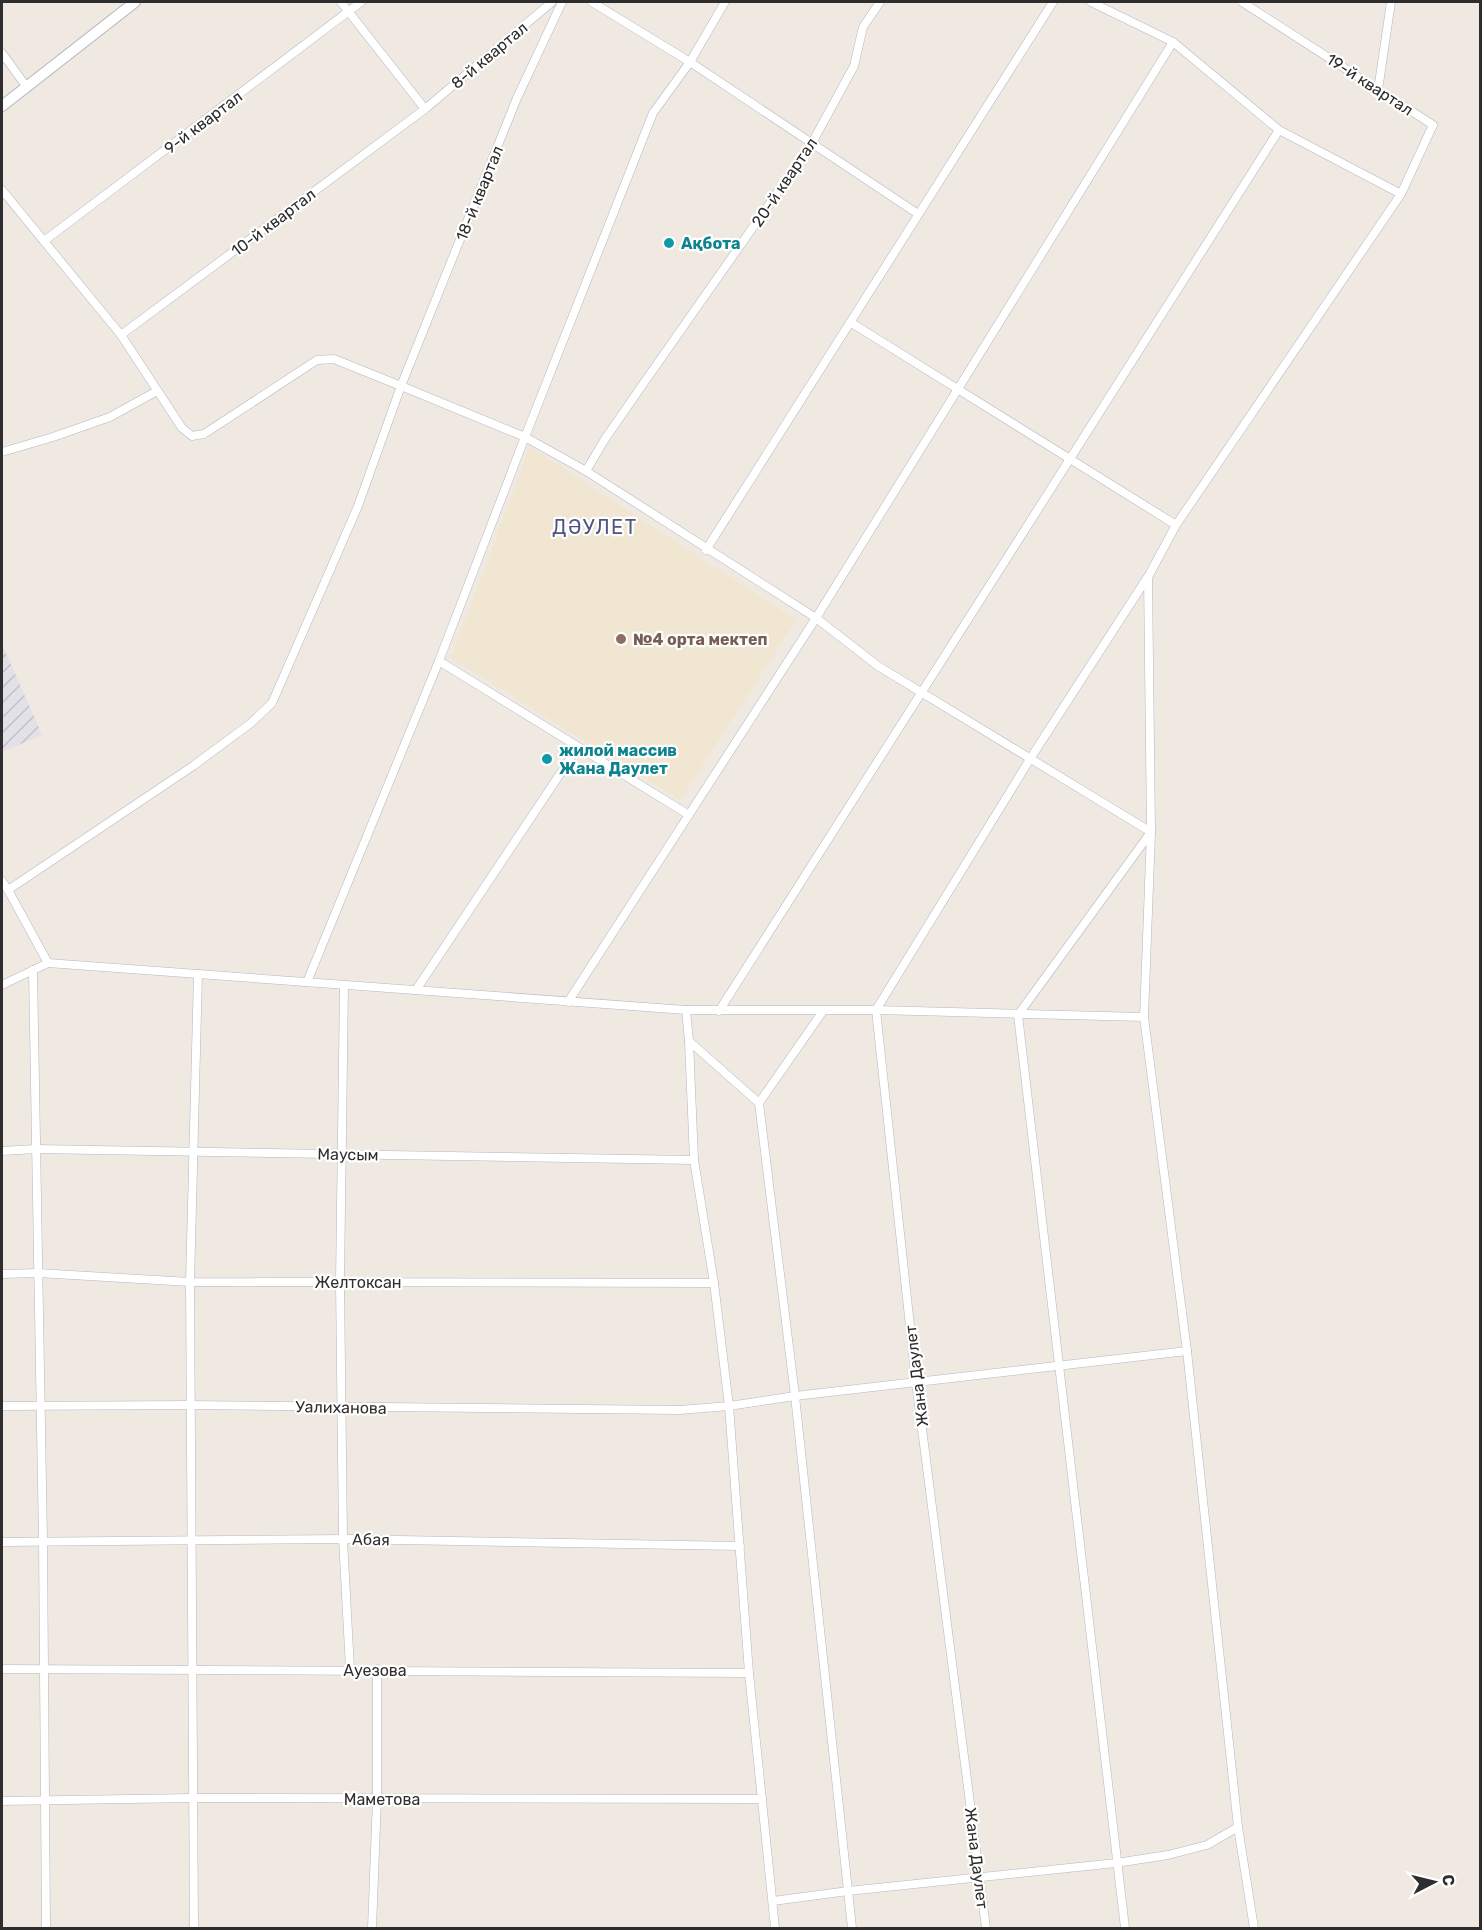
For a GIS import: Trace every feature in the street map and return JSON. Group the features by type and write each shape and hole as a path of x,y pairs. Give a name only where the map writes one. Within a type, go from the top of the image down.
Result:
{"street":[{"path":"2,106 135,2"},
{"path":"341,2 425,109"},
{"name":"9-й квартал","path":"44,241 362,2"},
{"name":"8-й квартал","path":"425,109 552,2"},
{"name":"18-й квартал","path":"8,890 193,766 251,723 272,703 358,506 401,386 517,98 562,2"},
{"path":"592,2 690,62 918,214"},
{"path":"307,982 439,661 654,113 690,62 726,2"},
{"name":"20-й квартал","path":"586,471 605,439 812,143 854,66 863,27 880,2"},
{"path":"706,550 1053,2"},
{"path":"876,1010 1030,759 1148,577 1176,525 1401,194 1279,130 1173,42 1091,2"},
{"name":"19-й квартал","path":"1242,2 1433,125 1401,194"},
{"path":"1378,90 1391,2"},
{"path":"568,1002 816,618 1173,42"},
{"path":"2,53 26,86"},
{"name":"10-й квартал","path":"121,335 425,109"},
{"path":"719,1011 1279,130"},
{"path":"2,190 121,335 182,428 192,436 204,434 317,360 334,359 525,437 586,471 706,550 816,618 878,666 1151,832"},
{"path":"850,321 1176,525"},
{"path":"2,452 53,438 110,417 157,391"},
{"path":"1148,577 1151,832 1144,1017 1187,1351 1238,1827 1254,1929"},
{"path":"439,661 689,815"},
{"path":"416,990 578,747"},
{"path":"1125,1929 1018,1015 1151,832"},
{"path":"2,881 48,963"},
{"path":"2,985 48,963 686,1010 876,1010 1144,1017"},
{"path":"33,970 43,1541 46,1929"},
{"path":"194,1929 190,1282 198,974"},
{"path":"344,985 340,1282 343,1539 350,1669"},
{"path":"686,1010 694,1160 714,1283 729,1406 749,1673 775,1929"},
{"name":"Жана Даулет","path":"876,1010 916,1382 986,1929"},
{"path":"759,1103 823,1011"},
{"path":"689,1041 759,1103 795,1396 852,1929"},
{"name":"Маусым","path":"2,1151 36,1149 194,1151 694,1160"},
{"name":"Желтоксан","path":"2,1274 38,1273 190,1282 714,1283"},
{"name":"Уалиханова","path":"2,1406 191,1405 680,1410 1187,1351"},
{"name":"Абая","path":"2,1542 343,1539 740,1546"},
{"name":"Ауезова","path":"2,1669 350,1669 749,1673"},
{"path":"372,1929 377,1799 377,1670"},
{"name":"Маметова","path":"2,1801 193,1798 762,1799"},
{"path":"773,1901 1116,1863 1188,1851 1207,1845 1238,1827"}],"shaded area":[{"name":"№4 орта мектеп","path":"530,447 796,620 680,800 451,658"},
{"path":"2,644 42,735 2,752"}],"place":[{"name":"Ақбота","path":"669,243"},
{"name":"№4 орта мектеп","path":"621,639"},
{"name":"жилой массив Жана Даулет","path":"547,759"}],"district":[{"name":"ДӘУЛЕТ","path":"595,527"}]}
